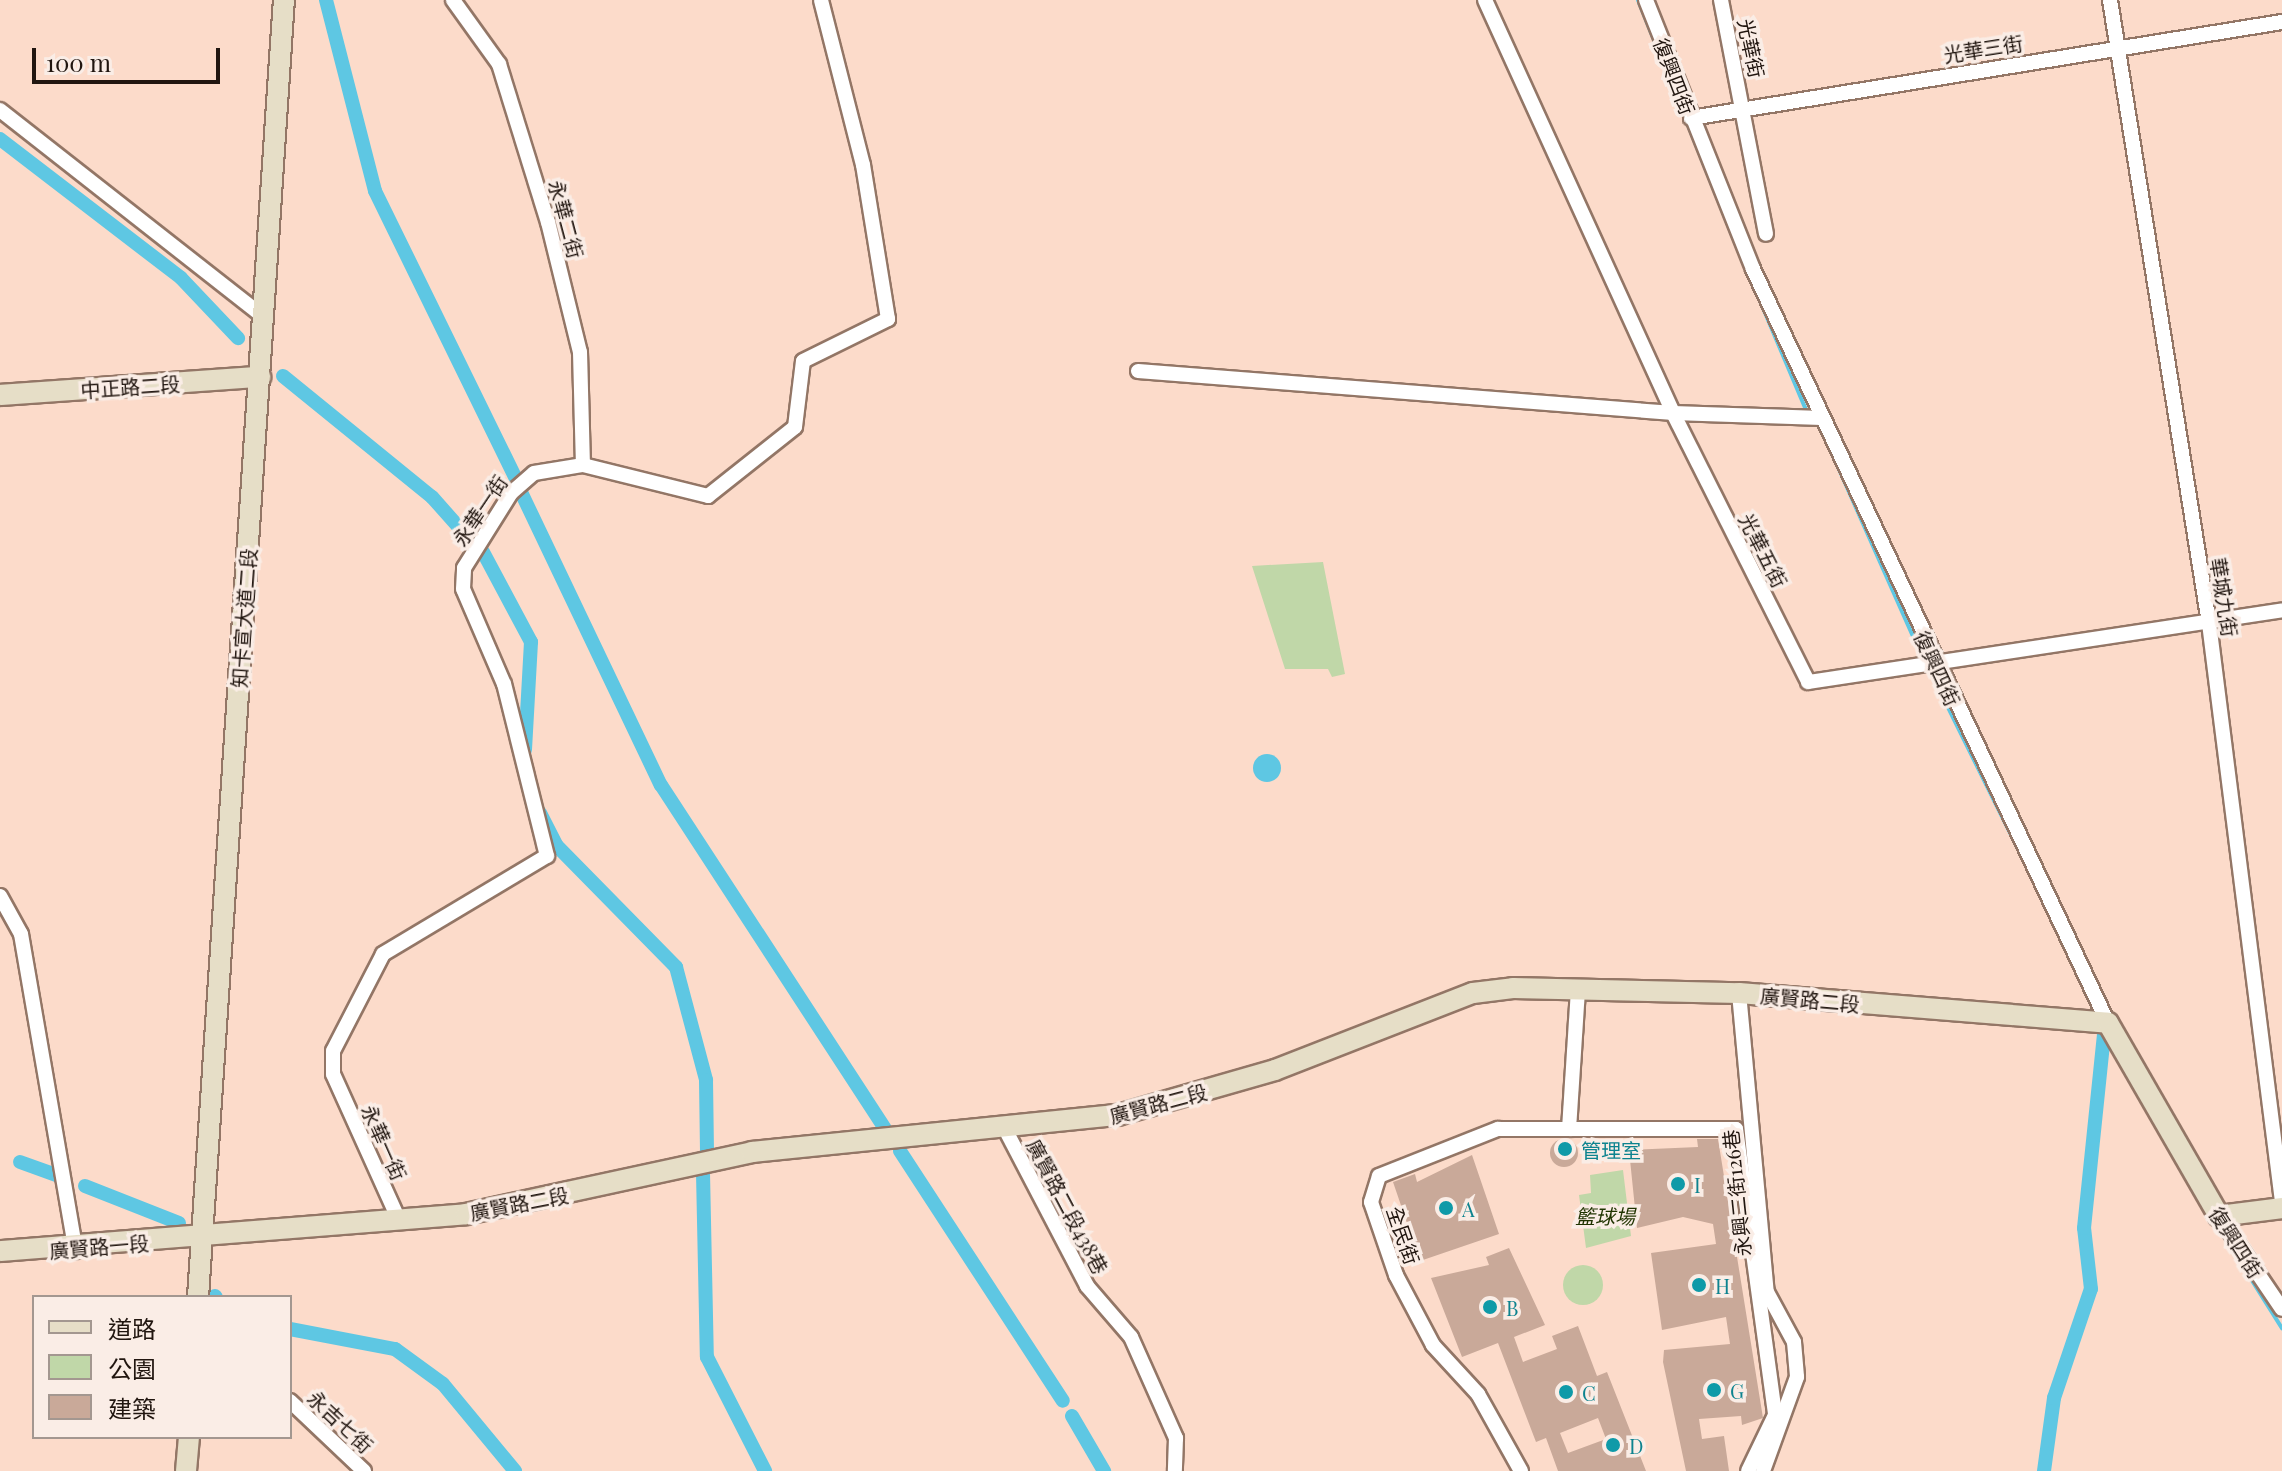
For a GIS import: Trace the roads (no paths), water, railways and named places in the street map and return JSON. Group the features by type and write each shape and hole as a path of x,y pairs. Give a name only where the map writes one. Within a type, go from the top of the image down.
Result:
{"street":[{"name":"知卡宣大道二段","path":"198,1295 198,1236 284,0"},
{"name":"永華二街","path":"453,0 499,64 548,222 580,352 583,465"},
{"name":"永華一街","path":"398,1218 333,1074 333,1051 383,954 547,856 504,684 462,574 524,479 583,465 708,496 795,427 803,361 888,319 863,165 821,0"},
{"name":"光華五街","path":"1485,0 1673,413 1808,682 1937,667 2282,610"},
{"name":"復興四街","path":"1646,0 1691,118 1822,418 1937,667 2108,1023 2219,1216 2282,1309"},
{"name":"光華街","path":"1721,0 1744,105 1766,234"},
{"name":"華城九街","path":"2110,0 2209,623 2282,1202"},
{"name":"光華三街","path":"1691,118 1744,105 2282,22"},
{"path":"0,110 263,316"},
{"path":"1138,371 1673,413 1822,418"},
{"name":"中正路二段","path":"0,395 260,377"},
{"path":"0,896 21,934 76,1251"},
{"path":"1569,1129 1578,991"},
{"name":"廣賢路二段","path":"198,1236 514,1207 752,1152 1118,1115 1366,1039 1473,993 1739,993 2108,1023"},
{"name":"永興二街126巷","path":"1739,993 1767,1292 1794,1342 1797,1377 1763,1471"},
{"name":"廣賢路二段438巷","path":"1004,1127 1087,1286 1131,1337 1176,1438 1175,1471"},
{"name":"全民街","path":"1521,1471 1478,1394 1433,1345 1396,1275 1372,1188 1379,1176 1498,1129 1736,1129 1775,1415 1748,1471"},
{"path":"2219,1216 2282,1208"},
{"name":"廣賢路一段","path":"0,1251 76,1251 198,1236"},
{"name":"永吉七街","path":"292,1403 364,1471"},
{"path":"186,1471 189,1439"}],"water":[{"path":"1267,754 1277,758 1281,768 1277,778 1267,782 1257,778 1253,768 1257,758"}],"waterway":[{"path":"326,0 375,191 515,477"},
{"path":"1638,0 1739,252"},
{"path":"0,139 181,278 238,338"},
{"path":"1752,282 1807,412"},
{"path":"283,376 432,497 472,542"},
{"path":"1826,440 1922,657"},
{"path":"520,490 661,785 885,1128"},
{"path":"483,552 531,642 525,750"},
{"path":"1933,677 2018,849"},
{"path":"540,813 557,846 676,967 706,1080 707,1155"},
{"path":"2044,1471 2054,1398 2091,1289 2084,1228 2105,1024"},
{"path":"2162,1137 2282,1328"},
{"path":"900,1151 1063,1401"},
{"path":"20,1162 59,1176"},
{"path":"703,1173 707,1357 765,1471"},
{"path":"85,1186 179,1223"},
{"path":"292,1329 395,1349 443,1384 515,1471"},
{"path":"1072,1416 1104,1471"}],"place":[{"name":"管理室","path":"1565,1149"},
{"name":"I","path":"1678,1184"},
{"name":"A","path":"1446,1208"},
{"name":"H","path":"1699,1285"},
{"name":"B","path":"1490,1307"},
{"name":"G","path":"1714,1390"},
{"name":"C","path":"1566,1392"},
{"name":"D","path":"1613,1445"}],"park label":[{"name":"籃球場","path":"1605,1215"}]}
